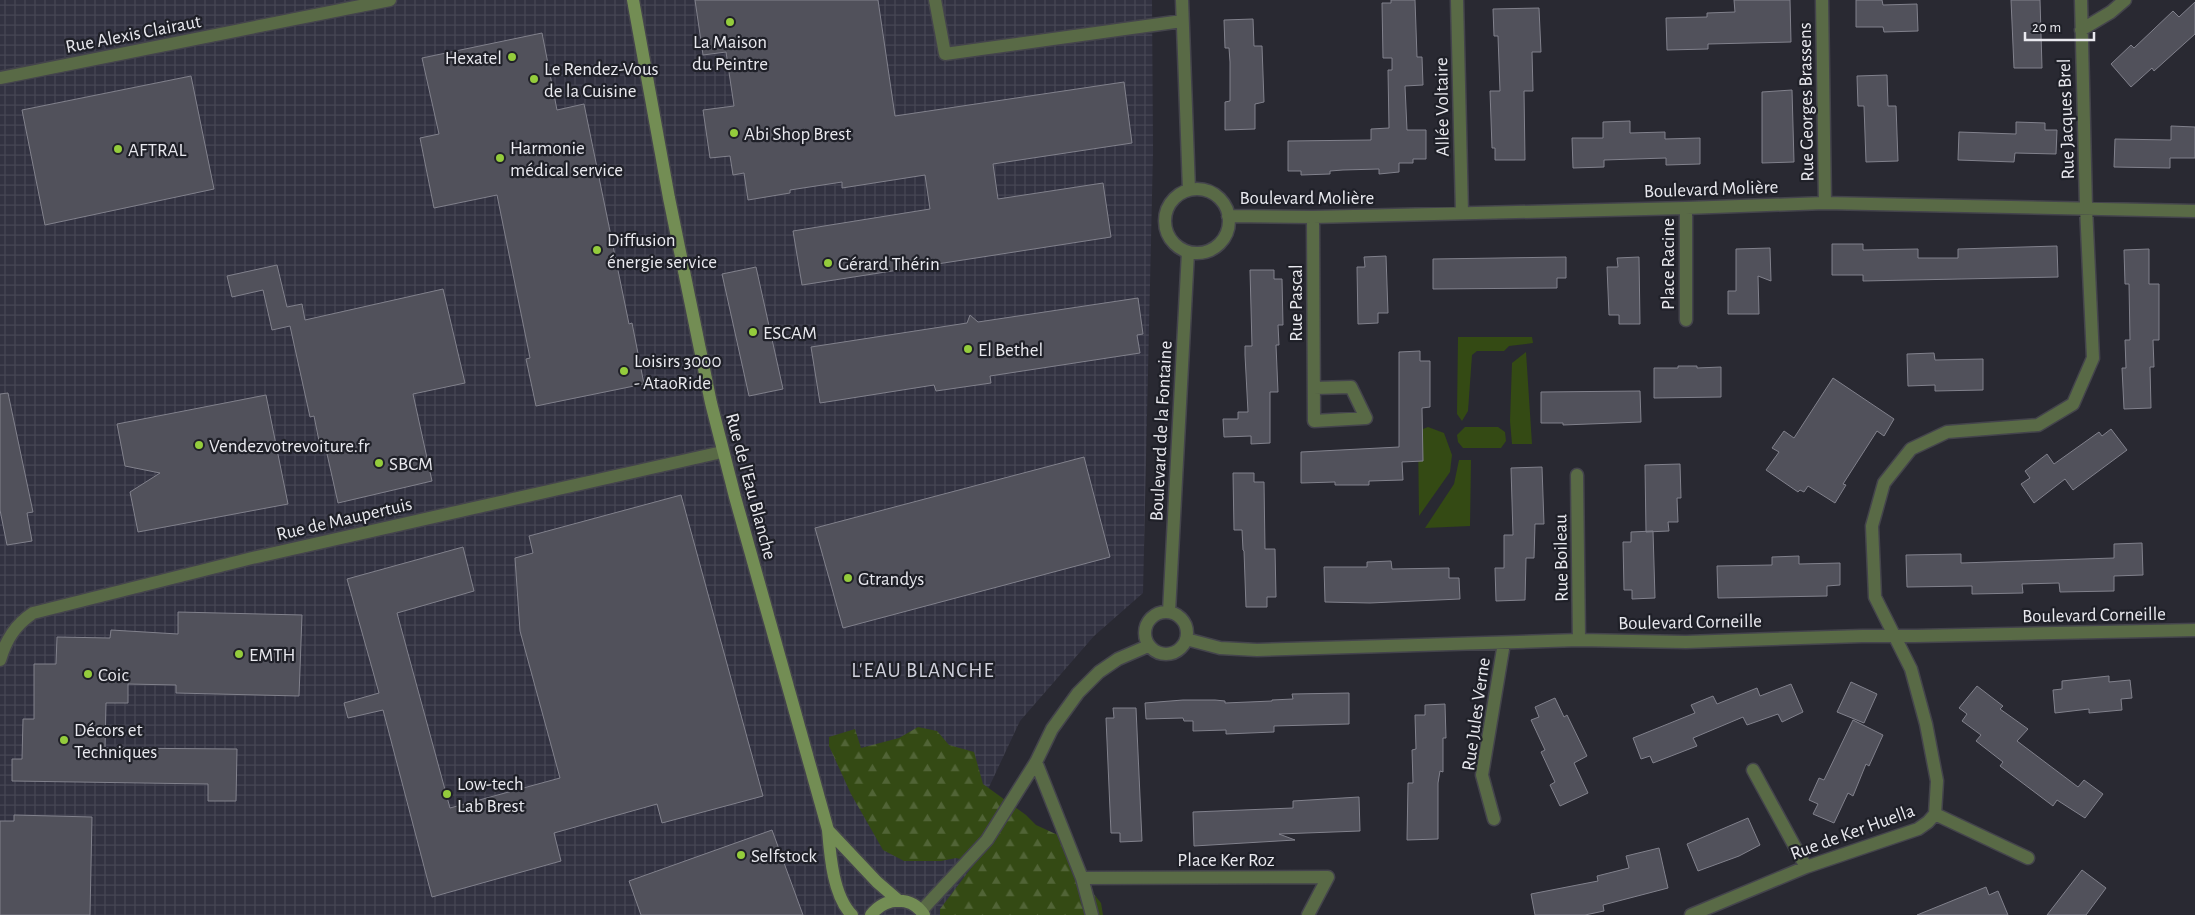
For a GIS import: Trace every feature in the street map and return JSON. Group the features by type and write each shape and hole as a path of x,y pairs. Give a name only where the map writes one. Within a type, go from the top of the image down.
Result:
{"street":[{"name":"Rue Alexis Clairaut","path":"0,78 390,0"},
{"name":"Rue de l'Eau Blanche","path":"633,0 669,198 722,452 828,830 834,877 852,915"},
{"path":"936,0 945,54 1182,21"},
{"path":"1182,0 1189,190"},
{"name":"Allée Voltaire","path":"1458,0 1462,213"},
{"name":"Rue Georges Brassens","path":"1822,0 1825,203"},
{"name":"Rue Jacques Brel","path":"1894,636 1875,597 1872,526 1884,483 1911,449 1946,432 2038,425 2074,404 2093,358 2086,208 2081,0"},
{"path":"2081,30 2111,12 2125,0"},
{"path":"1200,189 1218,198 1225,206 1228,216 1228,227 1225,237 1209,251 1198,253 1178,248 1166,231 1164,220 1166,210 1179,194 1189,190 1200,189"},
{"name":"Boulevard Molière","path":"1228,216 1313,217 1825,203 2195,211"},
{"name":"Place Racine","path":"1686,208 1686,320"},
{"name":"Rue Pascal","path":"1313,217 1314,388"},
{"name":"Boulevard de la Fontaine","path":"1169,612 1188,252"},
{"name":"Rue de Maupertuis","path":"0,660 7,640 17,625 33,613 252,558 722,452"},
{"name":"Rue Boileau","path":"1577,475 1579,640"},
{"path":"1159,612 1169,612 1184,622 1187,631 1186,639 1180,649 1169,654 1158,653 1148,646 1144,636 1145,626 1150,618 1159,612"},
{"name":"Boulevard Corneille","path":"1186,639 1220,648 1257,650 1579,640 1686,642 1862,636 2195,630"},
{"name":"Rue de Ker Huella","path":"1691,915 1806,867 1918,829 1935,814 1937,781 1926,724 1911,668 1894,636"},
{"name":"Rue Jules Verne","path":"1494,819 1482,775 1504,643"},
{"path":"923,913 987,840 1036,762 1052,729 1078,693 1099,672 1118,659 1148,646"},
{"path":"1036,762 1082,878 1092,915"},
{"path":"1752,770 1806,867"},
{"path":"1935,814 2028,858"},
{"name":"Rue de l'Eau Blanche","path":"828,830 877,882 899,901 912,904 923,913"},
{"name":"Place Ker Roz","path":"1082,878 1328,877 1308,915"},
{"path":"871,915 884,904 899,901"}],"shaded area":[{"path":"0,0 1152,0 1153,152 1143,593 1094,636 1020,721 982,802 1060,915 0,915"}],"green space":[{"path":"1458,337 1532,337 1533,343 1509,346 1504,351 1477,351 1472,355 1468,411 1462,421 1457,414"},
{"path":"1526,352 1532,444 1512,444 1510,421 1512,363"},
{"path":"1428,427 1444,433 1452,455 1450,472 1419,516 1418,431"},
{"path":"1465,427 1498,427 1505,432 1506,441 1501,448 1463,448 1458,442 1457,435"},
{"path":"1459,460 1471,460 1470,526 1425,528 1454,484"},
{"path":"918,727 937,731 949,745 974,752 983,784 1026,815 1036,825 1060,836 1069,864 1101,903 1103,915 940,915 940,909 975,863 956,858 941,861 904,861 883,850 851,794 829,746 829,737 855,729 861,748 899,738"}],"building":[{"path":"695,0 878,0 895,116 1124,82 1132,143 993,164 998,199 1103,183 1111,237 802,285 793,231 930,209 925,175 842,188 842,182 790,190 790,193 748,200 744,173 733,175 730,156 710,158 703,110 734,106 726,52 703,55"},
{"path":"1391,0 1415,0 1417,57 1422,57 1423,85 1405,86 1407,130 1426,130 1426,159 1413,159 1413,163 1399,163 1399,172 1379,174 1379,169 1330,171 1330,174 1301,175 1301,171 1288,171 1288,141 1371,140 1371,129 1389,128 1388,70 1392,70 1392,58 1383,58 1382,3 1391,3"},
{"path":"1734,0 1790,0 1791,42 1708,44 1708,49 1667,50 1666,18 1707,17 1707,13 1735,12"},
{"path":"1856,0 1882,0 1883,5 1917,4 1918,31 1884,32 1883,27 1856,27"},
{"path":"2011,0 2040,0 2042,68 2014,68"},
{"path":"2195,2 2195,34 2154,71 2152,68 2131,87 2111,64 2131,45 2134,48 2173,11 2179,17"},
{"path":"1539,8 1541,52 1532,52 1533,91 1524,91 1525,160 1495,160 1495,148 1492,148 1490,91 1500,91 1498,36 1494,36 1493,9"},
{"path":"1253,19 1254,46 1262,46 1264,102 1255,104 1255,129 1225,130 1225,102 1230,101 1230,62 1229,48 1225,48 1224,20"},
{"path":"542,33 557,110 584,104 629,324 632,323 644,384 536,406 526,359 530,358 497,195 434,208 420,138 439,134 422,58"},
{"path":"1887,75 1888,106 1896,106 1898,161 1866,162 1864,106 1858,106 1857,76"},
{"name":"AFTRAL","path":"191,76 214,189 45,225 22,110"},
{"path":"1792,90 1794,162 1762,163 1762,92"},
{"path":"1630,121 1630,133 1665,132 1665,139 1700,138 1700,164 1666,165 1666,158 1604,160 1604,167 1573,168 1572,138 1603,138 1603,122"},
{"path":"2016,122 2045,123 2045,130 2057,130 2056,154 2015,153 2014,162 1958,160 1959,132 2016,134"},
{"path":"2171,126 2195,127 2195,158 2170,158 2170,168 2114,167 2115,139 2171,140"},
{"path":"1832,244 1863,244 1863,250 1918,249 1918,258 1958,258 1958,249 2057,246 2058,277 1863,281 1863,275 1832,275"},
{"path":"1770,248 1771,281 1758,276 1759,314 1728,314 1728,291 1736,291 1736,249"},
{"path":"2149,249 2149,284 2159,284 2159,340 2153,340 2154,367 2150,367 2151,408 2124,409 2122,368 2126,368 2125,340 2130,340 2129,284 2125,284 2124,250"},
{"path":"1386,256 1388,313 1378,313 1378,323 1358,324 1357,267 1365,267 1364,257"},
{"path":"1566,257 1566,278 1557,278 1557,288 1433,289 1433,259"},
{"path":"1639,257 1640,324 1619,324 1619,315 1609,315 1607,267 1618,267 1617,258"},
{"path":"277,265 287,307 302,304 305,320 443,289 465,383 413,394 432,481 338,503 325,445 320,446 314,416 310,417 290,326 272,330 263,290 232,297 227,276"},
{"name":"ESCAM","path":"756,267 783,389 749,396 722,274"},
{"path":"1250,270 1274,270 1274,279 1282,279 1283,325 1278,325 1279,345 1276,345 1278,392 1270,392 1270,443 1251,444 1251,436 1224,437 1223,419 1238,419 1238,412 1248,412 1245,346 1252,346"},
{"path":"1138,298 1143,334 1137,335 1140,353 990,376 991,383 936,391 934,385 820,403 811,347 967,323 970,315 978,322"},
{"path":"1420,351 1420,361 1430,361 1430,407 1422,408 1423,461 1402,462 1403,480 1369,481 1369,485 1335,485 1335,482 1301,483 1301,452 1399,447 1399,352"},
{"path":"1934,353 1935,360 1983,359 1983,390 1935,391 1935,385 1908,386 1907,354"},
{"path":"1678,366 1697,366 1697,368 1721,367 1721,397 1654,398 1654,368 1678,368"},
{"path":"1833,378 1894,419 1884,436 1877,431 1843,484 1846,485 1835,503 1808,486 1804,492 1800,490 1798,492 1766,470 1779,452 1772,448 1784,431 1794,438"},
{"path":"1640,391 1641,422 1563,425 1563,423 1541,423 1541,392"},
{"path":"8,393 33,512 27,513 32,541 7,545 0,510 0,394"},
{"name":"Vendezvotrevoiture.fr","path":"266,395 288,504 138,532 130,492 160,473 125,466 117,424"},
{"path":"2111,429 2127,450 2073,490 2065,479 2034,503 2021,484 2030,478 2025,471 2047,454 2054,464 2099,432 2102,436"},
{"path":"1084,457 1110,557 843,628 815,528"},
{"path":"1680,464 1681,498 1677,498 1678,522 1668,522 1669,531 1646,532 1645,465"},
{"path":"1542,467 1544,524 1535,524 1534,558 1526,558 1525,600 1496,601 1495,568 1504,568 1504,535 1513,535 1511,468"},
{"path":"1233,473 1254,473 1254,482 1264,482 1265,549 1275,549 1276,597 1267,597 1267,607 1246,607 1242,530 1234,530"},
{"path":"681,495 763,796 662,823 657,804 554,833 561,861 432,897 383,710 348,718 344,703 379,693 347,579 463,547 474,591 397,613 450,808 560,778 520,631 515,558 533,553 529,536"},
{"path":"1653,531 1655,598 1632,599 1632,590 1624,590 1623,542 1631,542 1631,532"},
{"path":"2142,543 2143,575 2114,576 2114,591 2060,592 2059,583 2022,584 2023,593 1972,594 1972,586 1907,587 1906,555 1961,554 1961,563 2114,558 2114,544"},
{"path":"1799,556 1799,564 1840,563 1840,585 1827,586 1827,596 1718,598 1717,566 1772,565 1772,557"},
{"path":"1391,561 1392,569 1449,568 1449,578 1459,578 1460,599 1370,603 1325,602 1324,567 1367,567 1367,562"},
{"path":"178,612 302,615 299,696 176,693 176,685 128,684 128,703 106,703 105,748 237,749 236,801 208,801 208,784 12,781 12,759 22,759 23,719 34,719 34,664 56,664 57,637 110,638 111,630 178,634"},
{"path":"2109,676 2109,682 2130,680 2132,698 2121,699 2122,710 2089,713 2089,709 2055,713 2053,690 2062,689 2062,681"},
{"path":"1851,682 1877,694 1864,723 1837,712"},
{"path":"1791,684 1803,712 1782,722 1778,714 1747,725 1743,717 1693,738 1697,746 1653,763 1650,756 1641,759 1633,738 1695,713 1691,705 1713,696 1717,704 1757,688 1760,696"},
{"path":"1977,686 2003,706 2000,709 2028,729 2017,741 2078,787 2084,780 2103,794 2085,818 2057,800 2053,806 2000,766 2003,762 1976,741 1981,735 1962,721 1967,714 1959,708"},
{"path":"1349,693 1349,724 1274,726 1274,732 1226,734 1226,730 1193,731 1193,721 1184,721 1183,718 1146,719 1145,703 1183,700 1215,700 1225,701 1225,703 1272,701 1293,699 1292,694"},
{"path":"1555,698 1564,717 1567,715 1587,756 1574,763 1588,793 1560,806 1550,785 1555,782 1541,752 1545,750 1531,720 1539,717 1535,707"},
{"path":"1445,704 1446,738 1443,738 1443,772 1440,771 1438,783 1438,839 1407,840 1408,783 1413,783 1412,750 1416,749 1415,715 1425,715 1425,705"},
{"path":"1113,708 1136,708 1142,841 1120,842 1120,833 1111,833 1106,718 1114,718"},
{"path":"1853,720 1883,735 1869,766 1866,764 1853,796 1848,793 1834,823 1813,814 1818,804 1809,800 1819,778 1824,780"},
{"path":"1359,797 1360,831 1279,834 1295,840 1194,846 1193,812 1293,808 1293,801"},
{"path":"14,815 92,817 90,915 0,915 0,821 14,821"},
{"path":"1748,818 1760,845 1739,856 1698,871 1687,844"},
{"name":"Selfstock","path":"772,830 803,915 641,915 629,881"},
{"path":"1659,848 1668,888 1603,905 1604,911 1585,915 1535,915 1531,894 1598,881 1597,876 1629,868 1626,856"},
{"path":"2082,870 2106,888 2086,915 2047,915"},
{"path":"1986,887 1989,895 1998,891 2008,915 1917,915"}],"place":[{"name":"La Maison du Peintre","path":"730,22"},
{"name":"Hexatel","path":"512,57"},
{"name":"Le Rendez-Vous de la Cuisine","path":"534,79"},
{"name":"Abi Shop Brest","path":"734,133"},
{"name":"AFTRAL","path":"118,149"},
{"name":"Harmonie médical service","path":"500,158"},
{"name":"Diffusion énergie service","path":"597,250"},
{"name":"Gérard Thérin","path":"828,263"},
{"name":"ESCAM","path":"753,332"},
{"name":"El Bethel","path":"968,349"},
{"name":"Loisirs 3000 - AtaoRide","path":"624,371"},
{"name":"Vendezvotrevoiture.fr","path":"199,445"},
{"name":"SBCM","path":"379,463"},
{"name":"Gtrandys","path":"848,578"},
{"name":"EMTH","path":"239,654"},
{"name":"Coic","path":"88,674"},
{"name":"Décors et Techniques","path":"64,740"},
{"name":"Low-tech Lab Brest","path":"447,794"},
{"name":"Selfstock","path":"741,855"}],"district":[{"name":"L'EAU BLANCHE","path":"923,670"}]}
